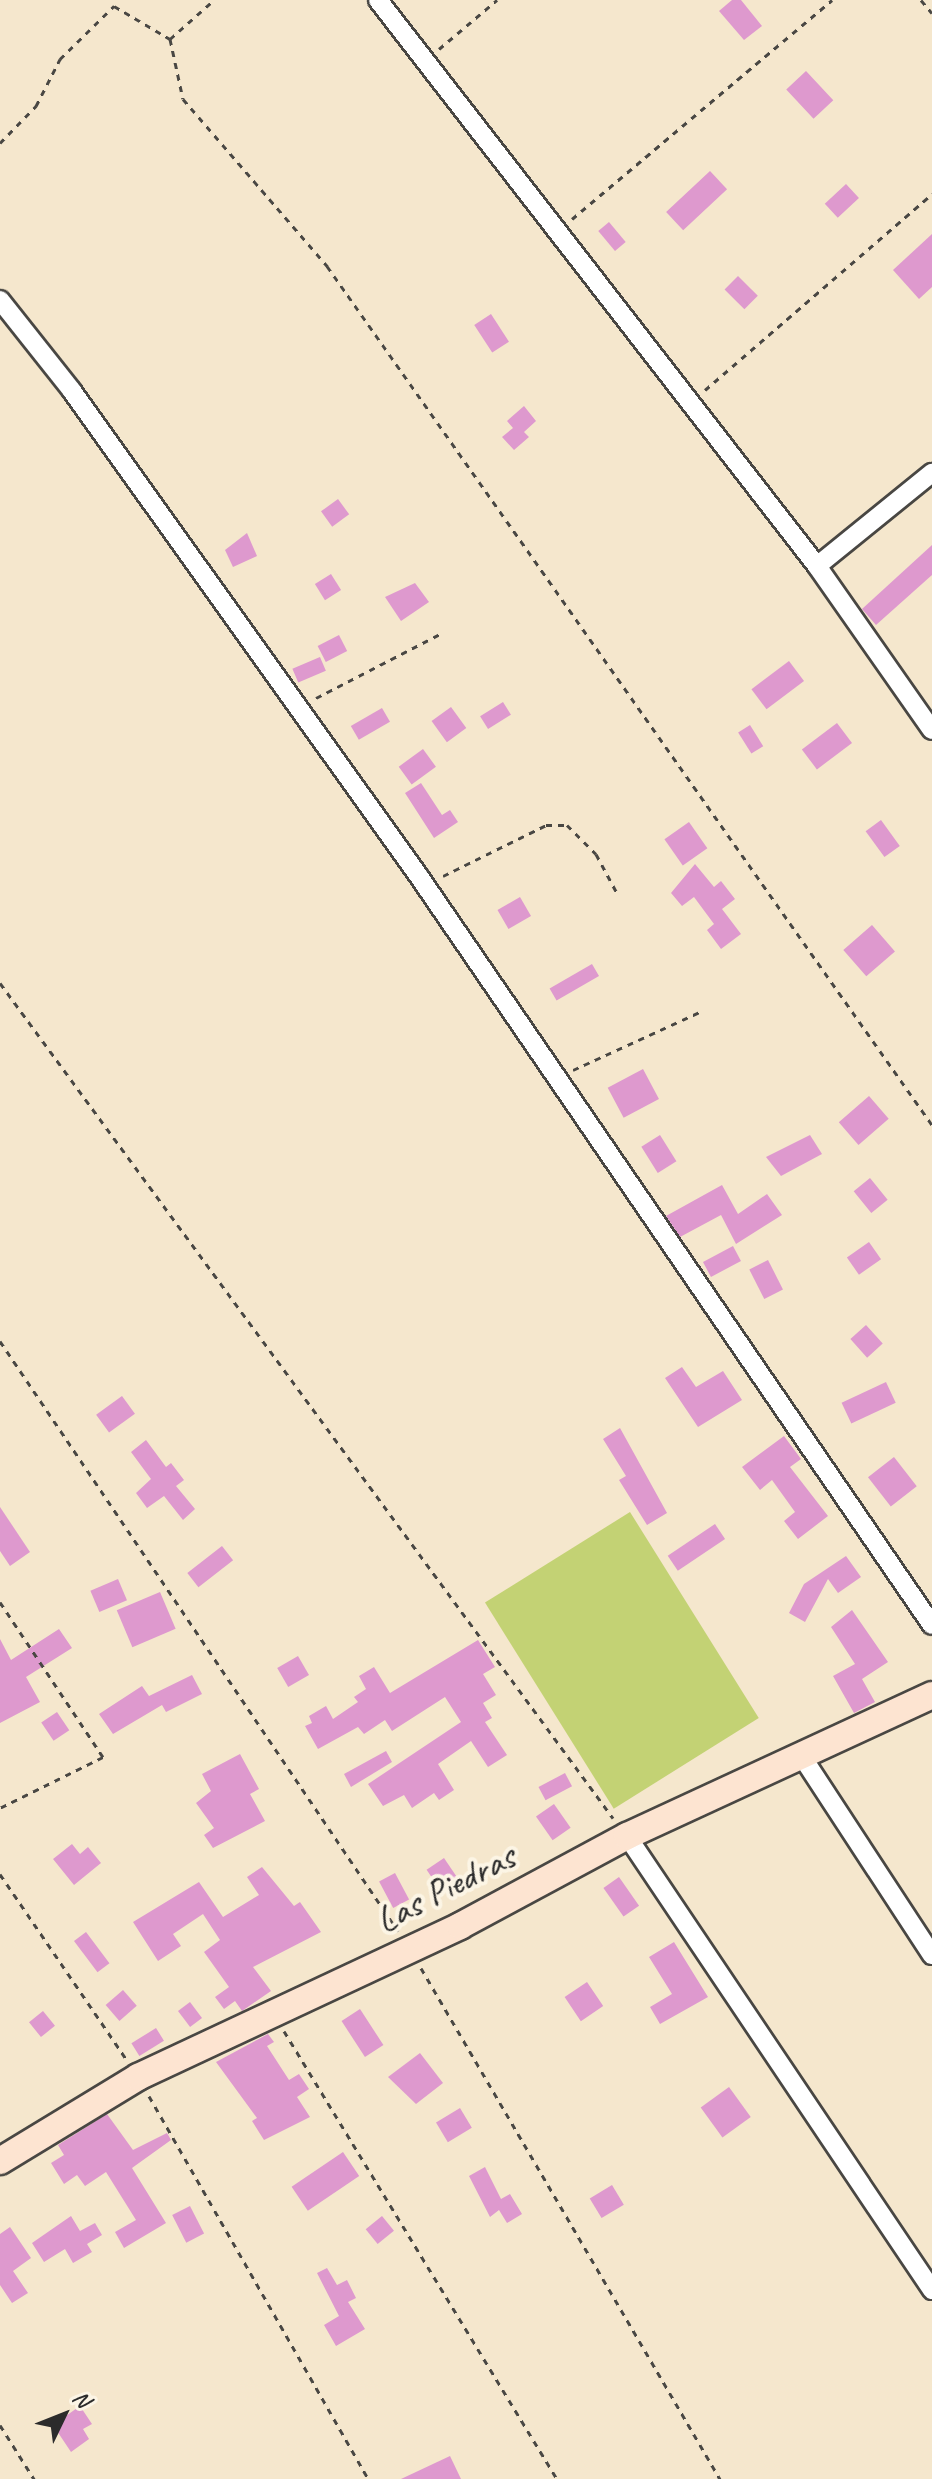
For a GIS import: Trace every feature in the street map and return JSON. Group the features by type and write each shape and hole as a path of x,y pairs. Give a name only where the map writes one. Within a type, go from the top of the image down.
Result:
{"street":[{"path":"378,0 817,566 932,730"},
{"path":"0,300 425,885 932,1625"},
{"path":"817,566 932,473"},
{"name":"Las Piedras","path":"0,2161 138,2077 410,1950 627,1836 932,1695"},
{"path":"801,1755 932,1955"},
{"path":"627,1836 932,2290"}],"path":[{"path":"170,39 214,0"},
{"path":"425,61 497,0"},
{"path":"557,231 832,0"},
{"path":"921,0 932,13"},
{"path":"0,143 36,106 60,59 114,6 170,39 183,99 327,266 932,1125"},
{"path":"691,403 932,194"},
{"path":"298,707 442,633"},
{"path":"425,885 546,825 567,825 596,854 617,893"},
{"path":"0,983 627,1836"},
{"path":"555,1078 702,1011"},
{"path":"0,1341 410,1950 720,2479"},
{"path":"0,1602 103,1757 0,1808"},
{"path":"0,1874 138,2077 368,2479"},
{"path":"275,2015 557,2479"},
{"path":"0,2425 34,2479"}],"green space":[{"path":"630,1512 759,1718 614,1809 485,1603"}],"building":[{"path":"732,0 741,0 762,26 744,40 719,11"},
{"path":"806,71 833,100 814,119 786,89"},
{"path":"710,171 727,189 683,230 666,212"},
{"path":"846,184 859,198 838,218 825,204"},
{"path":"609,222 626,242 615,251 598,231"},
{"path":"932,234 932,287 919,299 893,270"},
{"path":"738,276 758,296 744,309 725,289"},
{"path":"491,314 509,342 492,353 474,325"},
{"path":"524,406 536,421 524,432 529,437 514,450 502,437 513,428 507,421"},
{"path":"338,499 349,514 332,527 321,511"},
{"path":"247,533 257,556 233,567 225,550"},
{"path":"932,545 932,575 876,625 862,609"},
{"path":"331,574 341,590 325,600 315,584"},
{"path":"415,583 429,602 401,621 385,597"},
{"path":"339,635 347,651 326,662 318,646"},
{"path":"320,657 326,671 298,683 292,669"},
{"path":"789,661 804,681 767,709 751,689"},
{"path":"503,702 511,715 488,729 480,716"},
{"path":"451,707 466,728 447,742 432,721"},
{"path":"382,708 390,722 359,740 351,726"},
{"path":"837,723 852,743 817,769 802,749"},
{"path":"750,725 763,746 751,754 738,732"},
{"path":"423,749 436,767 412,784 399,767"},
{"path":"421,783 442,815 450,810 458,822 434,838 405,793"},
{"path":"881,820 900,846 884,857 866,831"},
{"path":"689,822 707,848 683,865 664,839"},
{"path":"695,864 714,887 721,881 735,899 722,909 741,934 721,949 707,930 714,924 694,897 682,906 671,893"},
{"path":"520,897 531,916 508,929 497,910"},
{"path":"872,925 895,951 866,976 843,950"},
{"path":"592,964 599,976 557,1001 550,988"},
{"path":"643,1069 659,1099 624,1118 608,1088"},
{"path":"869,1096 889,1119 858,1145 839,1122"},
{"path":"660,1135 676,1161 658,1173 641,1147"},
{"path":"810,1135 822,1154 781,1176 766,1157"},
{"path":"870,1178 888,1200 871,1213 854,1191"},
{"path":"722,1185 738,1214 767,1194 782,1215 736,1244 721,1215 680,1237 666,1216"},
{"path":"869,1242 881,1259 859,1275 847,1257"},
{"path":"733,1246 741,1261 711,1277 703,1262"},
{"path":"768,1260 783,1289 764,1299 749,1270"},
{"path":"866,1325 883,1344 867,1358 850,1339"},
{"path":"682,1367 696,1387 723,1371 742,1400 698,1427 665,1378"},
{"path":"886,1382 896,1403 851,1424 842,1403"},
{"path":"122,1396 135,1414 109,1433 96,1415"},
{"path":"620,1428 667,1513 647,1525 619,1480 626,1476 603,1439"},
{"path":"784,1436 801,1459 790,1467 828,1516 798,1539 784,1521 795,1512 772,1480 760,1490 742,1467"},
{"path":"146,1440 166,1467 171,1463 184,1480 176,1486 195,1509 183,1520 164,1496 147,1508 136,1493 151,1479 131,1452"},
{"path":"894,1457 917,1486 891,1506 868,1477"},
{"path":"0,1507 30,1552 10,1566 0,1551"},
{"path":"715,1524 725,1539 678,1571 668,1556"},
{"path":"222,1546 233,1560 198,1587 187,1573"},
{"path":"846,1556 861,1577 838,1593 828,1579 805,1622 789,1613 804,1584"},
{"path":"118,1579 127,1600 99,1612 90,1591"},
{"path":"160,1592 176,1629 132,1647 117,1610"},
{"path":"852,1610 888,1662 862,1679 875,1702 854,1713 833,1676 855,1664 831,1627"},
{"path":"59,1629 72,1648 26,1677 40,1702 0,1723 0,1639 11,1660"},
{"path":"478,1640 495,1667 483,1674 496,1695 483,1703 492,1718 485,1722 507,1755 488,1767 471,1741 438,1764 454,1790 439,1800 434,1793 412,1808 404,1795 383,1806 368,1784 461,1722 445,1697 392,1731 385,1720 364,1734 358,1727 318,1749 305,1726 312,1723 309,1716 326,1706 333,1719 358,1702 354,1697 366,1689 359,1676 374,1667 390,1693"},
{"path":"298,1656 309,1675 288,1687 277,1668"},
{"path":"192,1675 202,1694 166,1712 162,1705 113,1734 99,1714 142,1686 149,1696"},
{"path":"57,1712 69,1730 54,1741 41,1723"},
{"path":"386,1751 392,1762 351,1787 344,1774"},
{"path":"240,1754 259,1789 250,1794 265,1821 213,1848 204,1835 214,1828 196,1803 211,1791 202,1774"},
{"path":"565,1773 572,1786 546,1800 539,1787"},
{"path":"554,1804 571,1828 553,1840 536,1817"},
{"path":"72,1844 80,1854 88,1847 101,1863 74,1885 53,1859"},
{"path":"444,1858 457,1877 439,1889 427,1870"},
{"path":"262,1867 294,1906 300,1902 321,1932 253,1967 271,1991 242,2011 235,2001 224,2009 215,1997 229,1987 204,1952 220,1940 203,1914 173,1934 181,1946 158,1961 133,1922 199,1882 223,1917 259,1895 247,1877"},
{"path":"395,1873 409,1899 393,1908 379,1881"},
{"path":"619,1877 639,1906 624,1917 603,1888"},
{"path":"86,1932 109,1963 97,1972 74,1941"},
{"path":"674,1942 708,1997 660,2024 650,2007 672,1994 649,1957"},
{"path":"587,1982 603,2006 581,2021 565,1997"},
{"path":"123,1990 137,2006 119,2021 106,2005"},
{"path":"190,2002 202,2018 190,2027 178,2011"},
{"path":"360,2009 383,2045 365,2057 342,2021"},
{"path":"43,2011 55,2026 41,2037 29,2022"},
{"path":"156,2028 164,2041 139,2056 131,2043"},
{"path":"268,2034 274,2042 267,2046 289,2080 299,2074 309,2089 297,2097 310,2117 264,2140 252,2121 257,2118 216,2062"},
{"path":"420,2053 443,2083 416,2104 388,2077"},
{"path":"729,2087 751,2117 722,2138 701,2108"},
{"path":"460,2108 472,2128 448,2142 436,2122"},
{"path":"107,2114 133,2150 167,2133 171,2140 132,2168 166,2223 124,2248 115,2232 136,2220 106,2172 85,2186 77,2175 64,2184 51,2163 64,2155 58,2145"},
{"path":"343,2152 359,2176 308,2211 292,2187"},
{"path":"485,2167 501,2199 510,2194 522,2214 507,2223 499,2210 490,2217 469,2176"},
{"path":"612,2185 624,2205 602,2218 590,2198"},
{"path":"190,2206 204,2234 186,2243 172,2215"},
{"path":"71,2216 80,2231 95,2223 102,2235 87,2244 92,2252 73,2263 65,2249 44,2262 32,2243"},
{"path":"382,2216 394,2231 378,2244 366,2229"},
{"path":"10,2227 31,2258 13,2271 28,2293 12,2303 0,2285 0,2234"},
{"path":"327,2268 337,2285 347,2280 356,2298 348,2302 365,2329 336,2346 324,2325 339,2316 317,2273"},
{"path":"80,2406 92,2424 83,2429 89,2439 71,2452 53,2425"},
{"path":"450,2456 461,2479 401,2479"}]}
